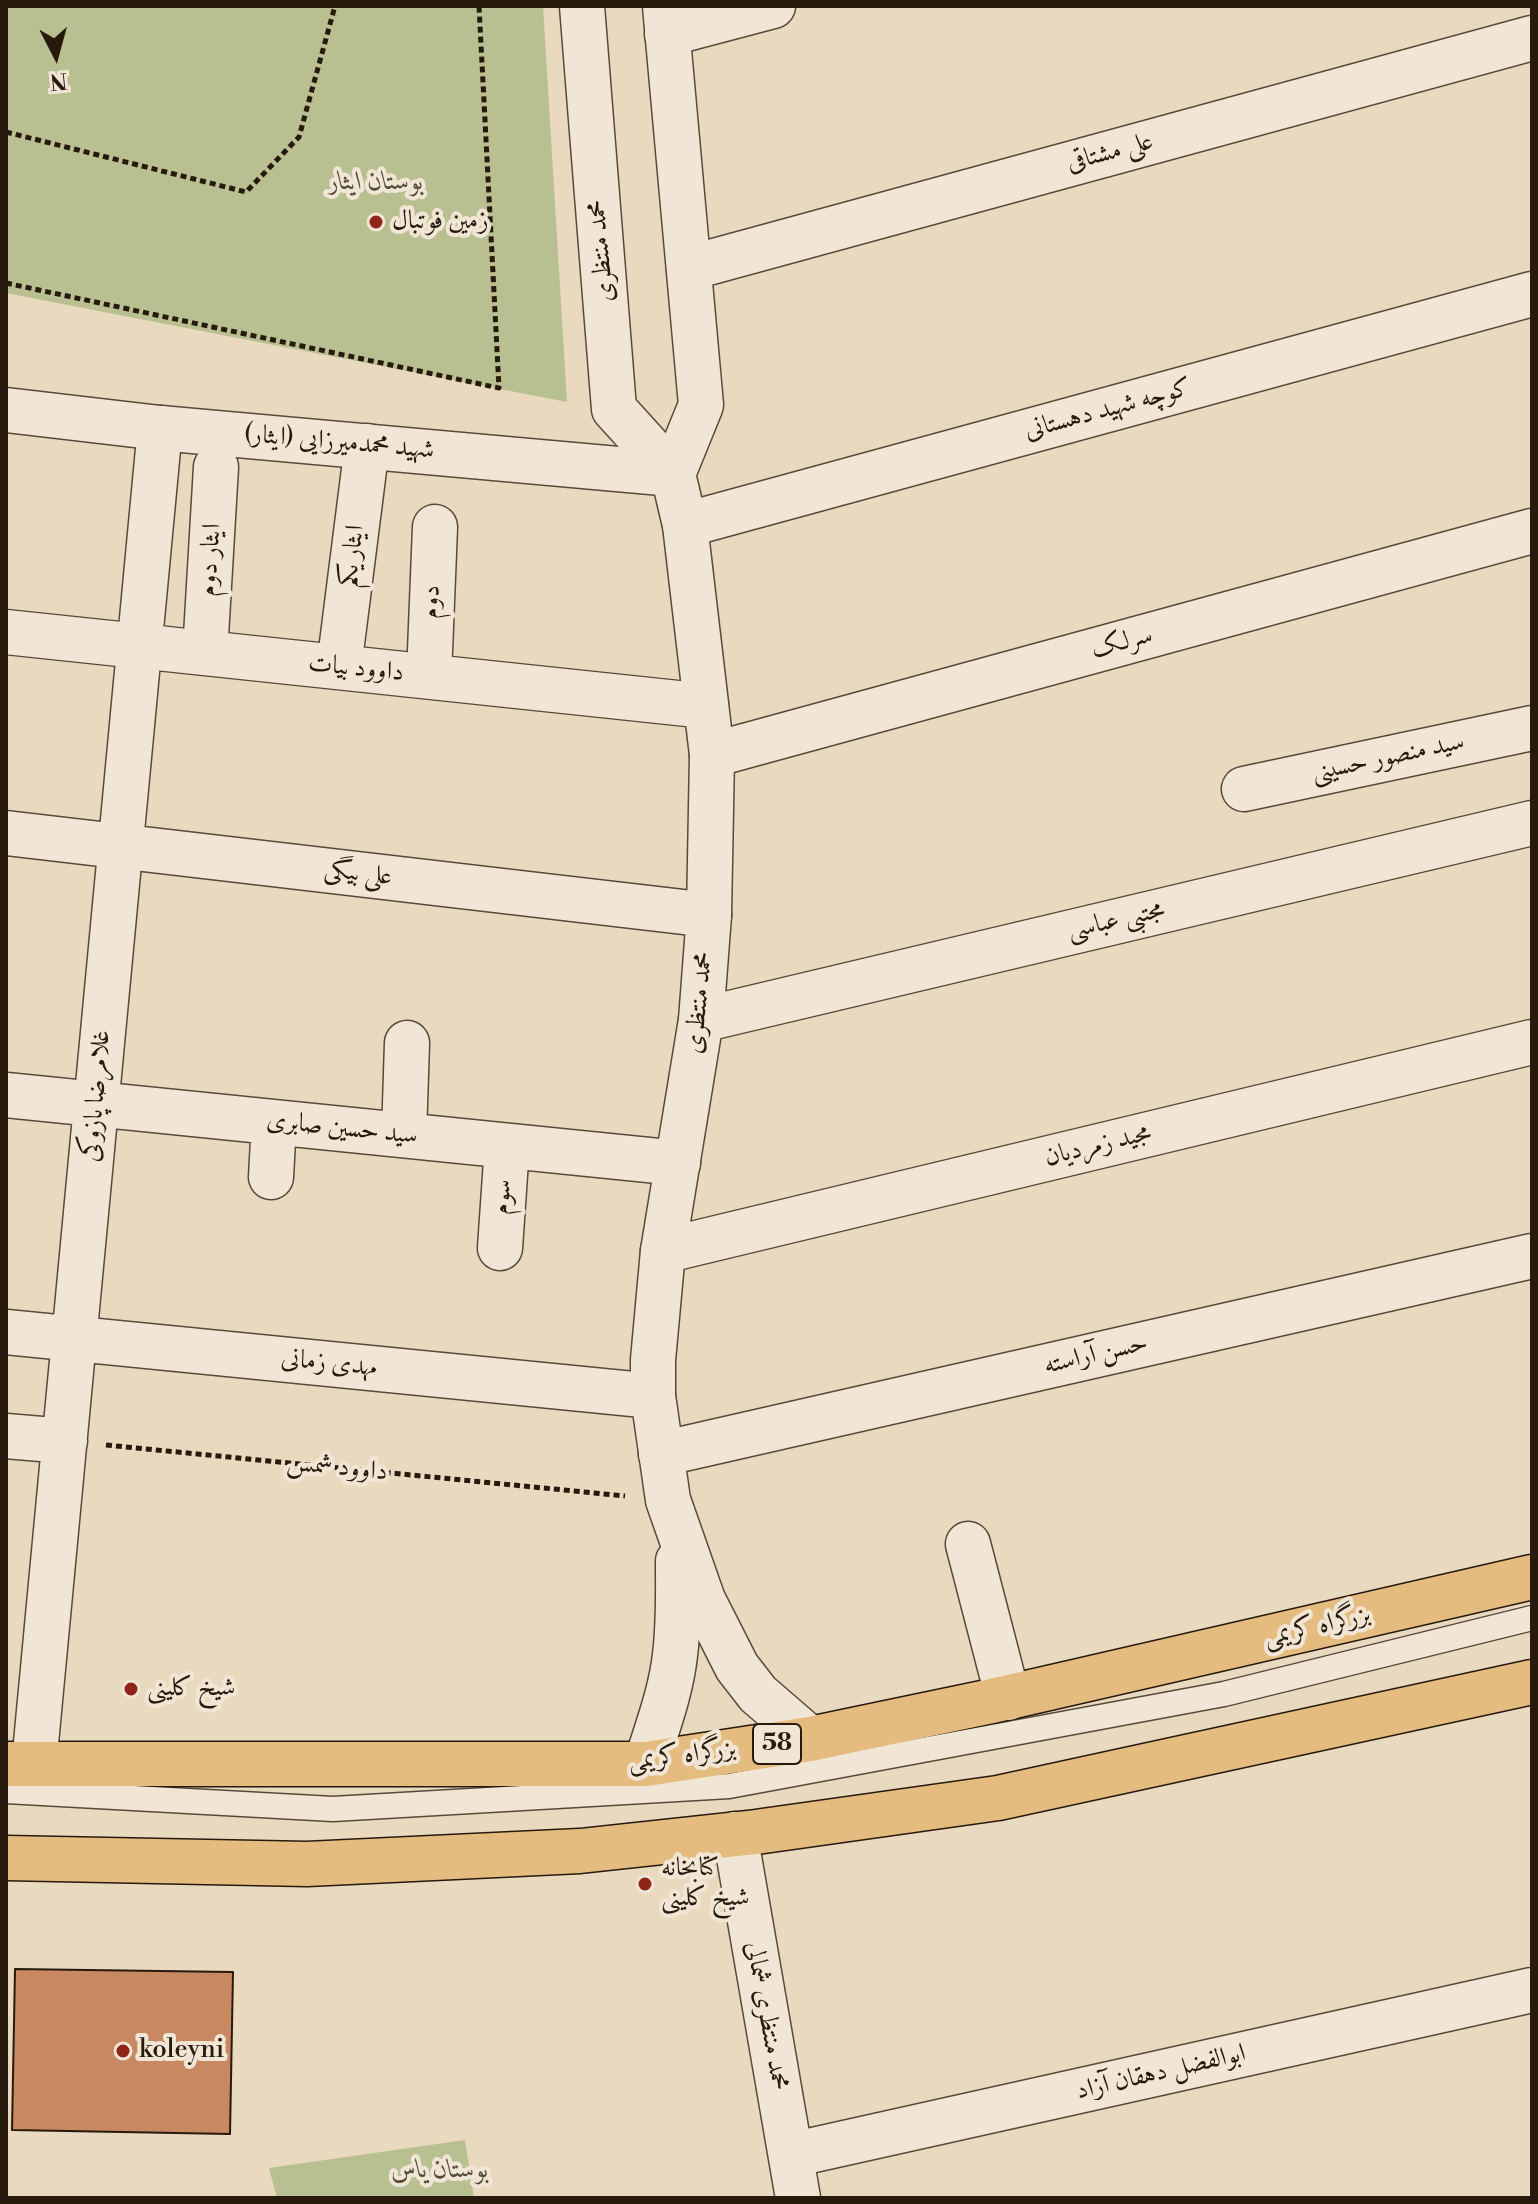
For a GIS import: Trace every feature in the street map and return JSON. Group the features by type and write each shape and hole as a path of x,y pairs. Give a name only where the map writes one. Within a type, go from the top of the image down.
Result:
{"highway":[{"name":"بزرگراه کریمی","path":"15,1773 646,1764 810,1739 1008,1698 1532,1577"},
{"path":"6,1858 307,1864 580,1851 817,1825 998,1798 1532,1682"}],"street":[{"name":"محمد منتظری","path":"582,6 614,409 673,474 685,525 712,755 709,915 701,1020 663,1251 653,1360 653,1396 673,1515 678,1616 675,1656 666,1701 646,1764"},
{"path":"673,474 701,405 666,20 773,6"},
{"name":"علی مشتاقی","path":"689,268 1532,38"},
{"name":"کوچه شهید دهستانی","path":"685,525 1532,294"},
{"name":"شهید محمدمیرزایی (ایثار)","path":"6,410 160,428 673,474"},
{"name":"غلامرضا پازوکی","path":"15,1773 65,1441 160,428"},
{"name":"ایثار یکم","path":"339,667 367,446"},
{"name":"ایثار دوم","path":"205,653 216,467"},
{"name":"دوم","path":"429,676 435,527"},
{"name":"سرلک","path":"712,755 1532,531"},
{"name":"داوود بیات","path":"6,632 706,706"},
{"name":"سید منصور حسینی","path":"1244,789 1532,728"},
{"name":"مجتبی عباسی","path":"701,1020 1532,823"},
{"name":"علی بیگی","path":"6,833 709,915"},
{"name":"مجید زمردیان","path":"663,1251 1532,1042"},
{"path":"404,1135 407,1043"},
{"name":"سید حسین صابری","path":"6,1095 678,1163"},
{"path":"271,1177 274,1122"},
{"name":"سوم","path":"500,1248 507,1146"},
{"name":"حسن آراسته","path":"661,1454 1532,1256"},
{"name":"مهدی زمانی","path":"6,1332 653,1396"},
{"path":"6,1436 65,1441"},
{"name":"محمد منتظری","path":"673,1515 703,1600 737,1667 758,1694 810,1739"},
{"path":"968,1544 1008,1698"},
{"name":"محمد منتظری شمالی","path":"735,1834 798,2198"},
{"name":"ابوالفضل دهقان آزاد","path":"791,2155 1532,1990"}],"lane":[{"path":"15,1773 333,1809 729,1786 1224,1694 1532,1618"}],"path":[{"path":"6,132 246,192 299,137 335,6"},
{"path":"6,283 499,388 479,6"},
{"name":"داوود شمس","path":"65,1441 673,1515"}],"green space":[{"name":"بوستان ایثار","path":"6,6 543,6 567,402 6,293"},
{"name":"بوستان یاس","path":"465,2140 474,2198 277,2198 269,2168"}],"building":[{"name":"koleyni","path":"15,1969 233,1972 230,2134 12,2130"}],"place":[{"name":"زمین فوتبال","path":"376,222"},
{"name":"شیخ کلینی","path":"131,1689"},
{"name":"کتابخانه شیخ کلینی","path":"645,1884"},
{"name":"koleyni","path":"123,2051"}]}
